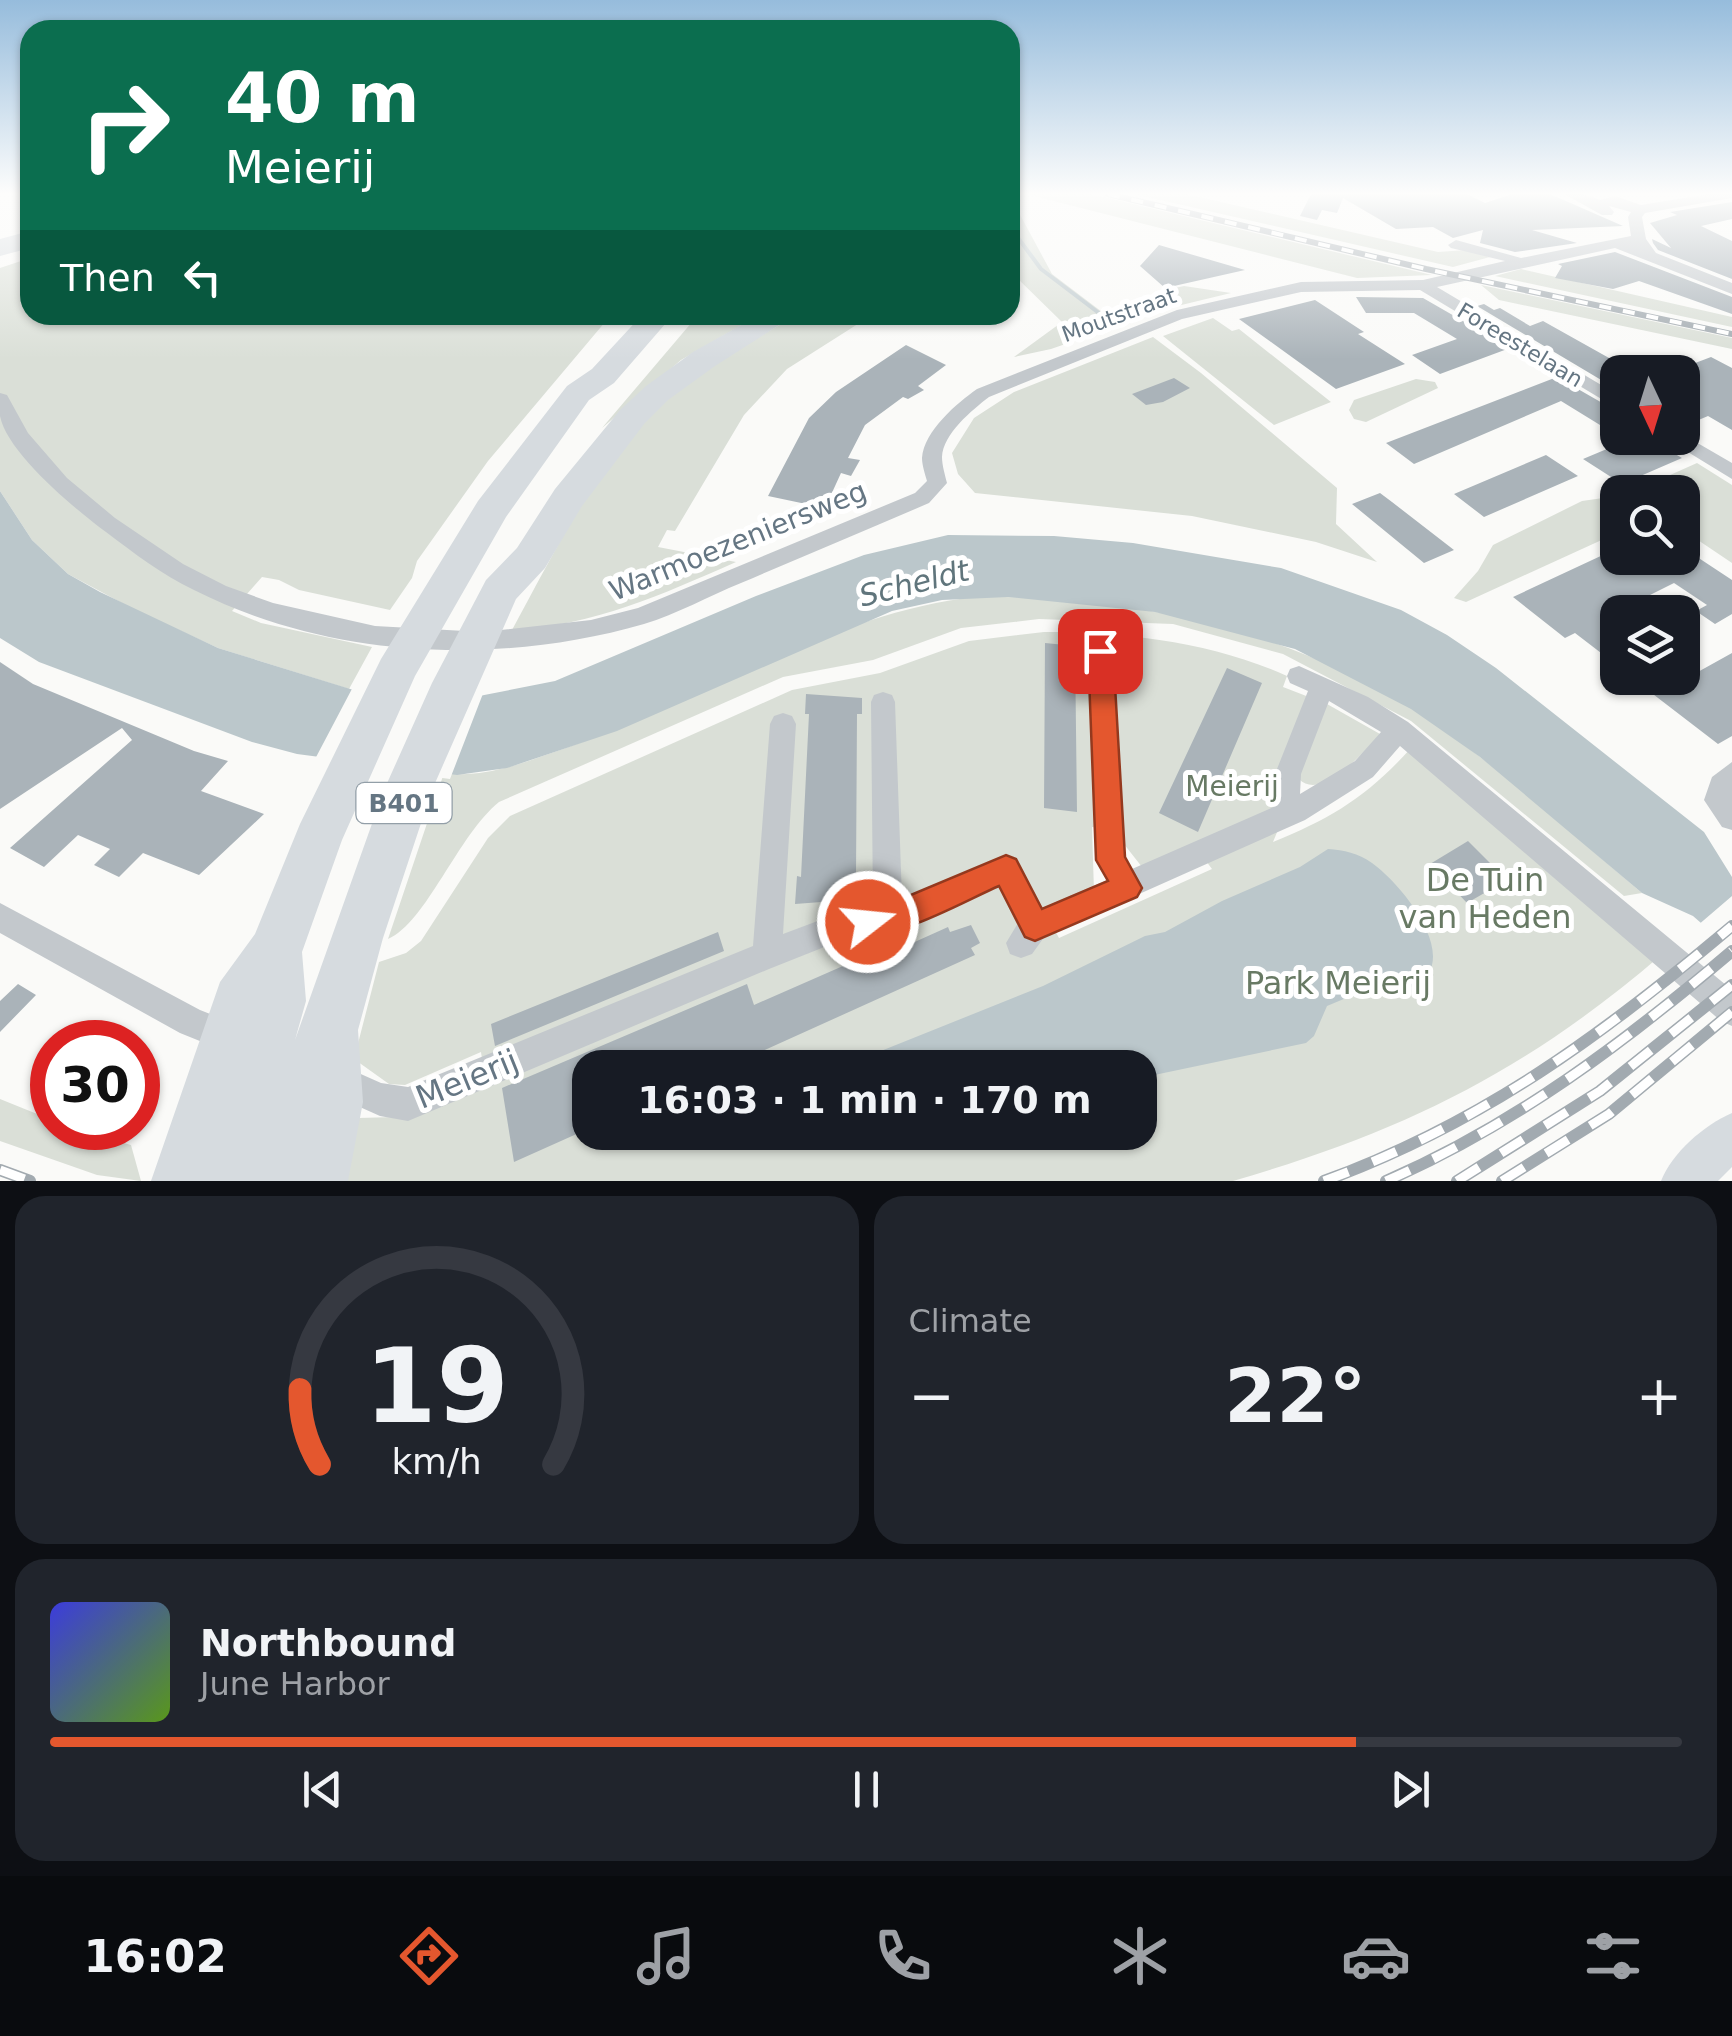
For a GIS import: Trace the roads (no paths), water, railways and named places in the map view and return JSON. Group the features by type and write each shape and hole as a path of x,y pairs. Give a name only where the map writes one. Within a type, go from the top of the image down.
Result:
{"highway":[{"name":"B401","path":"578,393 580,372 620,325"},
{"name":"B401","path":"226,1181 278,1001 274,952 355,753 443,587 491,510 578,393 603,376 649,325"},
{"name":"B401","path":"273,1181 291,1112 332,1026 356,938 408,790 454,682 500,590 507,556 554,480 624,385 676,325"},
{"name":"B401","path":"500,590 531,558 568,498 632,417 704,359 763,325"},
{"path":"182,1181 240,1002 274,952"},
{"path":"317,1181 332,1102 332,1026"}],"street":[{"name":"Moutstraat","path":"1473,249 1522,261"},
{"name":"Moutstraat","path":"922,498 937,483 932,458 946,428 963,408 1014,379 1178,316 1302,288 1423,285 1579,249"},
{"path":"1636,249 1732,289"},
{"path":"1647,249 1652,254"},
{"name":"Foreestelaan","path":"1423,285 1600,392"},
{"name":"Warmoezeniersweg","path":"0,399 10,423 39,462 80,503 142,548 214,591 278,613 392,637 517,642 605,627 643,615 922,498"},
{"path":"1700,453 1732,472"},
{"path":"1100,651 1111,860 1127,888"},
{"path":"1295,811 1286,790 1310,682 1359,704 1399,730 1732,1010"},
{"path":"883,702 888,919"},
{"path":"766,955 783,724"},
{"name":"Meierij","path":"0,918 191,1022 369,1092 388,1106 408,1104 766,955 847,924 888,919 1006,869 1028,935 1295,811 1364,769 1399,730"},
{"path":"1724,809 1721,785 1732,774"},
{"path":"1684,1181 1732,1136"}],"water":[{"name":"Scheldt","path":"0,491 32,540 68,574 100,592 218,648 360,692 474,697 555,681 864,555 948,535 1054,536 1133,543 1281,568 1401,610 1447,635 1496,668 1704,832 1732,877 1732,950 1693,916 1642,893 1480,757 1411,709 1295,649 1155,612 1008,597 942,600 892,611 617,731 507,768 457,775 297,754 252,742 39,662 0,638"},
{"path":"1328,849 1351,853 1385,873 1424,924 1433,961 1427,976 1403,989 1382,983 1327,1006 1314,1036 1306,1043 1157,1074 1157,1050 883,1050 1043,986 1300,867"}],"waterway":[{"path":"1026,249 1041,269 1112,323"}],"railway":[{"path":"1342,249 1732,334"},
{"path":"1324,1181 1437,1132 1540,1072 1637,1003 1732,926"},
{"path":"1386,1181 1480,1134 1567,1079 1651,1018 1732,951"},
{"path":"1457,1181 1600,1091 1732,985"},
{"path":"1502,1181 1609,1114 1732,1012"},
{"path":"0,1170 30,1181"}],"park label":[{"name":"De Tuin van Heden","path":"1485,898"},
{"name":"Park Meierij","path":"1338,983"}]}
